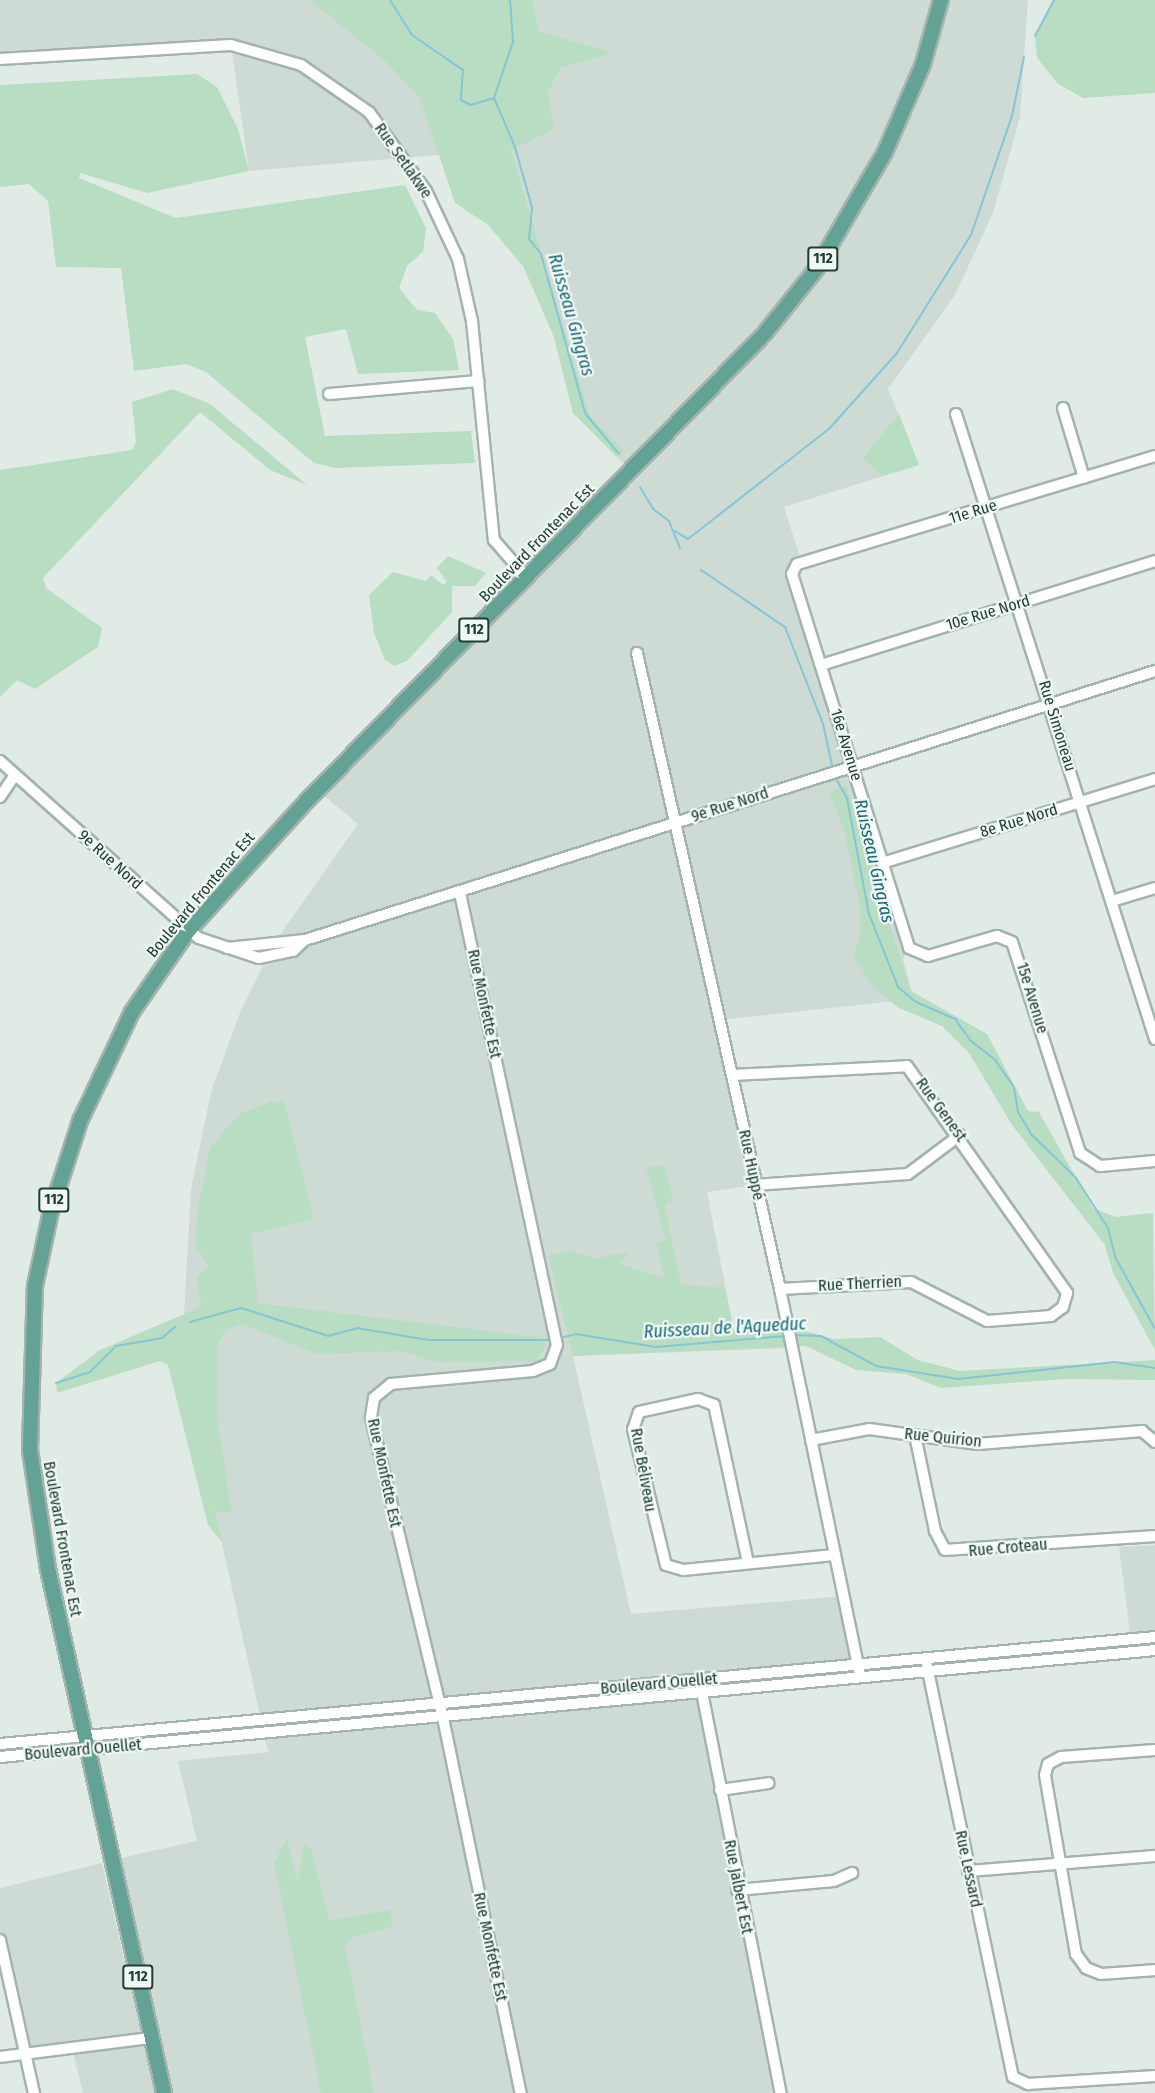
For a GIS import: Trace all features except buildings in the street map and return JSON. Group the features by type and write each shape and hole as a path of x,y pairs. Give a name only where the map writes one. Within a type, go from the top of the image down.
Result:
{"main road":[{"name":"Boulevard Frontenac Est","path":"164,2093 44,1549 30,1450 35,1286 64,1166 96,1082 137,1004 188,931 526,577 765,333 817,268 885,152 923,64 941,0"}],"street":[{"name":"Rue Setlakwe","path":"0,59 231,45 301,65 339,89 369,112 400,151 444,227 467,290 494,540 526,577"},
{"path":"329,394 478,381"},
{"path":"1063,408 1084,478"},
{"name":"Rue Simoneau","path":"956,414 1019,603 1155,1039"},
{"name":"11e Rue","path":"792,570 1155,456"},
{"name":"10e Rue Nord","path":"822,665 1155,561"},
{"name":"16e Avenue","path":"792,570 882,863 914,953"},
{"name":"Rue Huppé","path":"637,653 780,1289 861,1678"},
{"name":"9e Rue Nord","path":"0,761 188,931 227,948 266,958 293,951 305,940 460,893 820,776 1155,671"},
{"path":"0,797 15,775"},
{"name":"8e Rue Nord","path":"882,863 1155,779"},
{"path":"1113,901 1155,888"},
{"name":"Rue Monfette Est","path":"460,893 557,1345 550,1364 542,1368 391,1384 371,1407 443,1719 521,2093"},
{"name":"15e Avenue","path":"914,953 928,956 997,936 1012,942 1080,1153 1100,1166 1155,1161"},
{"name":"Rue Genest","path":"732,1075 907,1066 960,1135 1061,1280 1066,1300"},
{"path":"755,1185 908,1174 960,1135"},
{"name":"Rue Therrien","path":"780,1289 910,1282 987,1321 1051,1316 1066,1300"},
{"name":"Rue Béliveau","path":"710,1402 717,1411 748,1563 684,1570 666,1565 633,1423 650,1406 710,1402"},
{"name":"Rue Quirion","path":"811,1440 869,1429 978,1444 1151,1438"},
{"name":"Rue Croteau","path":"915,1436 935,1531 945,1550 1155,1536"},
{"path":"748,1563 834,1555"},
{"name":"Boulevard Ouellet","path":"164,1737 439,1704 1155,1637"},
{"name":"Boulevard Ouellet","path":"0,1757 86,1744 443,1719 1155,1650"},
{"name":"Rue Lessard","path":"926,1659 968,1871 1013,2077 1028,2084 1155,2076"},
{"name":"Rue Jalbert Est","path":"699,1680 738,1890 781,2093"},
{"name":"Boulevard Ouellet","path":"0,1744 86,1744"},
{"path":"1155,1750 1061,1757 1048,1764 1045,1775 1076,1954 1086,1968 1101,1974 1155,1970"},
{"path":"720,1791 769,1782"},
{"path":"968,1871 1155,1856"},
{"path":"738,1890 834,1881 852,1873"},
{"path":"0,1940 34,2093"},
{"path":"0,2057 152,2038"}],"shaded area":[{"path":"0,0 1028,0 1020,117 993,213 955,295 888,389 919,465 784,507 802,563 794,567 909,947 903,959 914,999 720,1020 755,1185 707,1192 734,1331 791,1348 573,1356 631,1614 843,1596 861,1678 703,1694 781,2093 164,2093 112,1860 197,1841 178,1761 268,1752 202,1453 184,1315 191,1189 211,1092 239,1015 274,943 358,824 317,790 630,470 573,413 507,149 249,171 231,45 0,59"},
{"path":"1155,1545 1155,1632 1130,1634 1119,1547"},
{"path":"102,1863 155,2093 83,2093 71,2044 29,2048 0,1931 0,1888"}],"green space":[{"path":"310,0 532,0 539,31 612,53 560,68 548,92 554,129 511,150 590,417 624,450 617,457 573,413 554,337 523,266 488,225 455,203 420,98 386,62"},
{"path":"1054,0 1155,0 1155,93 1083,98 1058,84 1037,58 1035,36"},
{"path":"197,74 217,87 238,129 249,171 147,193 80,173 79,178 176,218 405,185 426,228 423,252 407,266 399,288 417,310 435,313 453,339 459,370 358,374 346,329 305,337 325,436 471,431 475,463 335,468 314,463 206,372 186,364 134,371 121,268 56,267 48,201 29,184 0,187 0,85"},
{"path":"173,389 210,404 307,485 270,470 200,412 43,578 46,588 102,628 98,647 35,689 17,680 0,697 0,470 132,450 136,442 132,402"},
{"path":"899,414 919,465 883,476 862,459"},
{"path":"448,556 486,573 475,586 452,586 452,612 407,661 394,666 385,660 374,633 369,595 393,572 426,581 431,575 443,585 447,582 437,568"},
{"path":"846,785 911,991 987,1034 1028,1111 1039,1112 1093,1208 1116,1217 1153,1213 1155,1350 1113,1273 1105,1245 1012,1125 969,1053 942,1026 897,1007 873,986 854,957 861,932 859,902 844,829 829,792"},
{"path":"272,1101 284,1102 314,1219 251,1234 258,1303 544,1338 545,1346 537,1361 436,1362 402,1351 317,1354 243,1324 227,1330 217,1344 218,1426 232,1513 215,1511 222,1542 208,1525 168,1365 160,1361 57,1393 56,1383 100,1350 201,1307 197,1277 208,1266 196,1248 197,1214 210,1148 238,1115"},
{"path":"664,1165 674,1202 666,1203 665,1209 681,1284 725,1288 734,1332 802,1330 834,1339 880,1337 918,1360 960,1371 1155,1360 1155,1380 1066,1379 941,1388 906,1374 856,1370 806,1346 573,1356 548,1255 572,1251 595,1259 630,1251 619,1264 664,1278 656,1242 666,1241 646,1167"},
{"path":"287,1838 298,1884 304,1845 311,1849 329,1920 390,1910 393,1927 352,1937 345,1946 374,2093 321,2093 274,1863"}],"waterway":[{"name":"Ruisseau Gingras","path":"390,0 412,35 463,70 461,100 471,105 494,98"},
{"path":"494,98 513,42 510,0"},
{"path":"1035,36 1054,0"},
{"path":"675,531 688,539 829,429 897,353 971,235 1012,116 1024,57"},
{"name":"Ruisseau Gingras","path":"494,98 515,147 532,207 529,239 541,254 585,413 619,454"},
{"name":"Ruisseau Gingras","path":"640,487 653,509 669,521 680,548"},
{"name":"Ruisseau Gingras","path":"701,570 785,627 823,724 833,770"},
{"name":"Ruisseau Gingras","path":"834,775 847,798 869,914 898,987 916,1002 955,1019 971,1041 995,1060 1014,1087 1018,1112 1032,1135 1076,1178 1108,1228 1115,1257 1155,1329"},
{"name":"Ruisseau de l'Aqueduc","path":"190,1322 241,1308 328,1336 357,1328 429,1340 551,1340"},
{"name":"Ruisseau de l'Aqueduc","path":"56,1383 90,1372 116,1346 162,1338 176,1326"},
{"name":"Ruisseau de l'Aqueduc","path":"560,1338 576,1334 656,1347 785,1336"},
{"name":"Ruisseau de l'Aqueduc","path":"794,1335 821,1336 876,1366 958,1379 1115,1362 1155,1368"}]}
